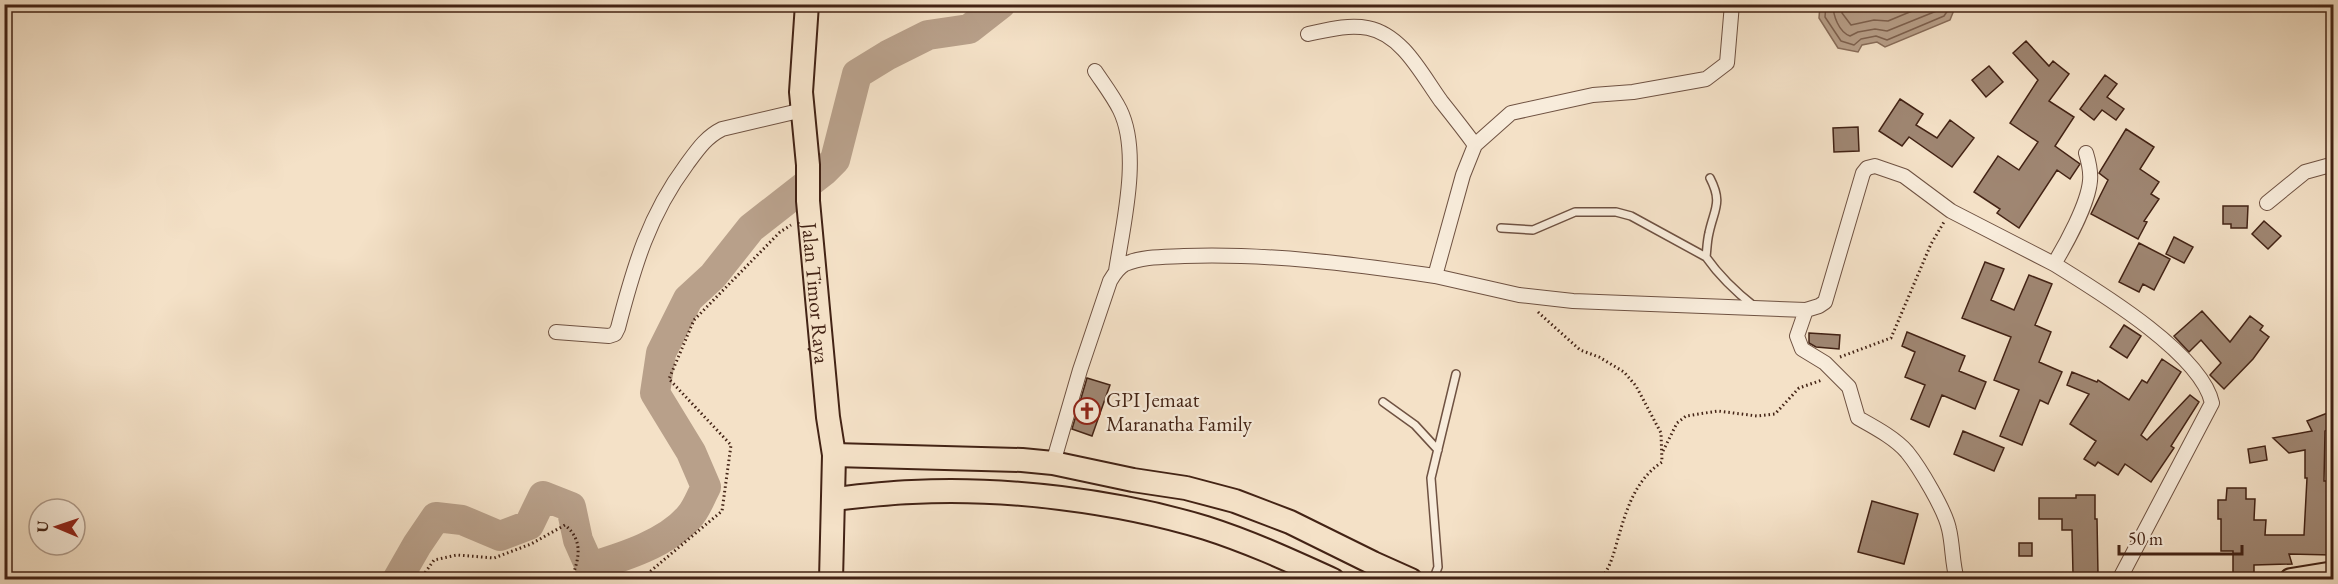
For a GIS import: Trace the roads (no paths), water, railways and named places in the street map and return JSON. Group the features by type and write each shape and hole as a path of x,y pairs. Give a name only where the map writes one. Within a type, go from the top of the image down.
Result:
{"highway":[{"name":"Jalan Timor Raya","path":"807,4 801,66 809,207 828,417 834,455 831,579"},
{"path":"834,455 986,458 1053,463 1110,476 1186,488 1235,501 1281,519 1322,537 1373,564 1411,579"},
{"path":"834,499 913,492 948,492 1014,494 1072,501 1176,520 1204,528 1268,550 1333,579"},
{"path":"1268,550 1281,519"},
{"path":"2291,579 2334,573"}],"street":[{"path":"1435,276 1463,175 1475,145 1511,113 1593,95 1633,92 1706,79 1727,63 1732,4"},
{"path":"1308,34 1349,27 1368,28 1383,34 1411,59 1475,145"},
{"path":"1053,463 1080,370 1110,281 1116,271 1128,184 1129,143 1120,111 1095,70"},
{"path":"556,332 615,334 635,263 660,204 678,176 710,135 723,129 803,110"},
{"path":"2054,264 2087,194 2090,174 2086,153"},
{"path":"2267,203 2305,172 2334,164"},
{"path":"1116,271 1126,264 1148,258 1225,254 1296,259 1435,276 1519,295 1573,301 1806,310 1825,302 1863,173 1867,168 1875,166 1904,176 1951,211 2054,264 2144,323 2188,363 2211,397 2212,403 2209,410 2119,579"},
{"path":"1806,310 1797,336 1802,349 1825,363 1850,387 1858,418 1898,444 1912,459 1949,528 1952,563 1957,579"}],"lane":[{"path":"1706,257 1709,233 1718,206 1710,178"},
{"path":"1501,228 1533,230 1575,212 1616,212 1631,216 1706,257 1726,281 1755,307"},
{"path":"1433,579 1438,567 1431,478 1456,374"},
{"path":"1383,402 1414,425 1438,450"}],"water":[{"path":"1820,4 1965,5 1954,10 1950,20 1885,47 1877,42 1862,45 1858,52 1838,48 1819,18"}],"waterway":[{"path":"397,580 436,517 462,520 500,536 529,525 543,496 571,507 578,540 590,567 644,548 681,526 697,506 706,487 691,452 655,393 661,353 688,299 713,276 751,228 835,160 857,74 928,35 969,29 1001,4"}],"place":[{"name":"GPI Jemaat Maranatha Family","path":"1087,411"}]}
